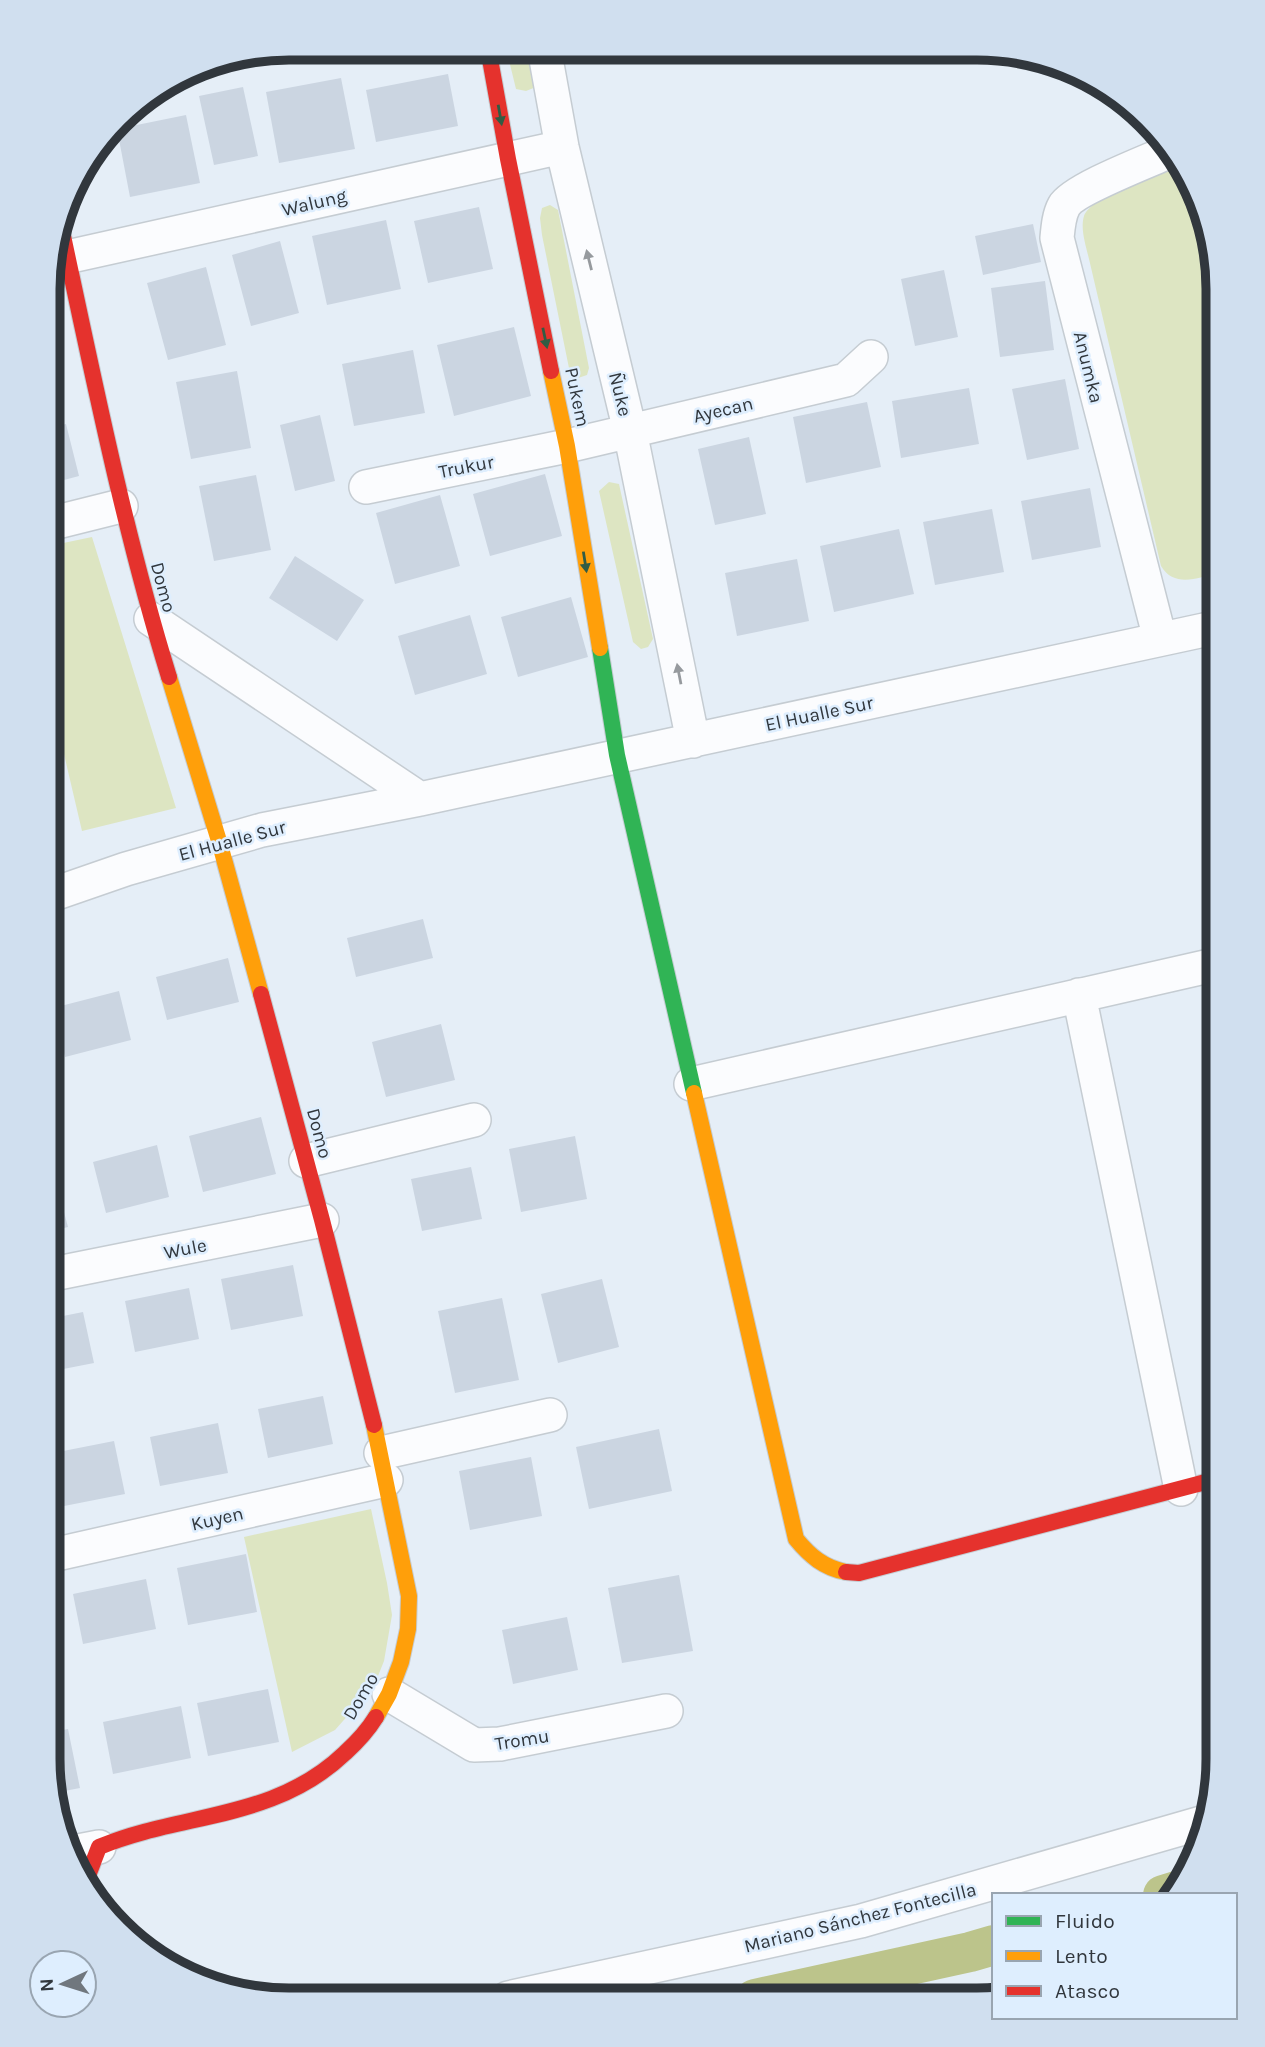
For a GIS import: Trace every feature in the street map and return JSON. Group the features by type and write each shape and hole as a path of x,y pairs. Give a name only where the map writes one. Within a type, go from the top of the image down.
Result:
{"street":[{"name":"Pukem","path":"490,60 567,446 617,755 796,1539 806,1553 820,1565 833,1570 859,1573 1205,1482"},
{"name":"Ñuke","path":"546,60 562,147 630,431 693,741"},
{"name":"Walung","path":"67,257 562,147"},
{"name":"Anumka","path":"1160,639 1057,238 1065,204 1079,193 1162,155"},
{"name":"Domo","path":"64,243 121,506 151,619 219,841 322,1220 383,1466 409,1596 408,1629 401,1662 389,1694 374,1721 333,1765 306,1784 276,1798 218,1816 125,1836 83,1850 92,1862 89,1871"},
{"name":"Ayecan","path":"567,446 846,380 871,357"},
{"name":"Trukur","path":"366,487 567,446"},
{"path":"60,521 121,506"},
{"path":"151,619 420,799"},
{"name":"El Hualle Sur","path":"60,892 127,869 262,830 420,799 1206,630"},
{"path":"691,1083 1206,967"},
{"path":"1079,995 1181,1489"},
{"path":"306,1160 474,1120"},
{"name":"Wule","path":"60,1273 322,1220"},
{"name":"Kuyen","path":"60,1553 383,1466 550,1415"},
{"name":"Tromu","path":"389,1694 474,1745 500,1744 666,1711"},
{"name":"Mariano Sánchez Fontecilla","path":"554,1988 861,1921 1195,1825"}],"green space":[{"path":"509,60 531,60 536,87 526,91 516,89"},
{"path":"1170,166 1188,201 1201,244 1206,289 1206,576 1187,580 1173,577 1161,566 1085,243 1084,216 1098,201"},
{"path":"550,205 558,210 589,368 587,375 578,378 570,373 542,235 542,208"},
{"path":"609,482 619,484 653,639 648,647 641,649 633,642 599,491"},
{"path":"92,537 176,808 82,831 60,737 60,544"},
{"path":"371,1509 392,1615 384,1661 374,1686 335,1730 292,1752 244,1537"}],"building":[{"path":"448,74 458,126 376,142 366,90"},
{"path":"341,78 355,149 279,163 266,92"},
{"path":"243,87 258,156 214,165 199,96"},
{"path":"186,115 200,183 130,197 118,136 127,127"},
{"path":"479,207 493,269 428,283 414,221"},
{"path":"386,220 401,289 327,305 312,236"},
{"path":"1033,224 1041,262 983,275 975,236"},
{"path":"280,241 299,313 251,326 232,255"},
{"path":"206,267 226,345 168,360 147,283"},
{"path":"944,270 958,337 915,346 901,279"},
{"path":"1045,281 1054,350 1000,357 991,288"},
{"path":"514,327 531,396 454,416 437,345"},
{"path":"413,350 425,413 354,426 342,364"},
{"path":"237,371 251,448 191,459 176,382"},
{"path":"1065,379 1079,449 1027,460 1012,389"},
{"path":"969,388 979,444 901,458 892,401"},
{"path":"867,402 881,467 806,483 793,417"},
{"path":"320,415 335,481 295,491 280,425"},
{"path":"66,424 79,476 60,481 60,425"},
{"path":"749,437 766,514 715,525 698,449"},
{"path":"545,474 562,536 490,556 473,494"},
{"path":"256,475 271,550 214,561 199,486"},
{"path":"1090,488 1101,547 1032,560 1021,501"},
{"path":"440,495 460,566 395,584 376,513"},
{"path":"992,509 1004,572 935,585 923,522"},
{"path":"899,529 914,594 834,612 820,546"},
{"path":"295,556 364,600 337,641 269,598"},
{"path":"797,559 809,621 737,636 725,573"},
{"path":"571,597 588,657 518,677 501,617"},
{"path":"470,615 487,674 415,695 398,636"},
{"path":"423,919 433,958 356,977 347,938"},
{"path":"228,958 239,1002 167,1020 156,977"},
{"path":"119,991 131,1040 65,1057 60,1037 60,1006"},
{"path":"441,1024 455,1080 386,1097 372,1042"},
{"path":"261,1117 276,1174 203,1192 189,1136"},
{"path":"575,1136 587,1199 521,1212 509,1149"},
{"path":"157,1145 169,1197 106,1213 93,1162"},
{"path":"471,1167 482,1219 422,1231 411,1179"},
{"path":"60,1197 68,1227 60,1229"},
{"path":"293,1265 303,1316 231,1330 221,1279"},
{"path":"602,1279 619,1347 558,1363 541,1294"},
{"path":"189,1288 199,1339 135,1352 125,1301"},
{"path":"502,1298 519,1380 455,1393 438,1311"},
{"path":"83,1312 94,1363 60,1370 60,1317"},
{"path":"323,1396 333,1444 268,1458 258,1409"},
{"path":"218,1423 228,1473 160,1486 150,1437"},
{"path":"659,1429 672,1491 589,1509 576,1447"},
{"path":"114,1441 125,1494 60,1507 60,1452"},
{"path":"531,1457 542,1516 470,1530 459,1471"},
{"path":"246,1554 257,1612 188,1625 177,1568"},
{"path":"679,1575 693,1651 622,1663 608,1588"},
{"path":"146,1579 156,1629 83,1644 73,1594"},
{"path":"567,1617 578,1670 513,1684 502,1630"},
{"path":"268,1689 279,1742 208,1756 197,1703"},
{"path":"181,1706 191,1758 113,1774 103,1722"},
{"path":"68,1729 80,1788 62,1791 60,1773 60,1731"}],"waterway":[{"path":"805,1988 992,1946"}],"traffic: fast":[{"path":"600,648 617,755 694,1093"}],"traffic: slow":[{"path":"551,371 567,446 600,648"},
{"path":"169,677 219,841 261,994"},
{"path":"694,1093 796,1539 818,1560 831,1568 846,1572"},
{"path":"374,1425 409,1596 408,1629 401,1662 389,1694 376,1717"}],"traffic: jam":[{"path":"490,60 551,371"},
{"path":"64,242 123,507 169,677"},
{"path":"261,994 374,1425"},
{"path":"846,1572 859,1573 1205,1482"},
{"path":"89,1872 99,1847 163,1827 258,1803 288,1791 317,1775 345,1753 376,1717"}]}
